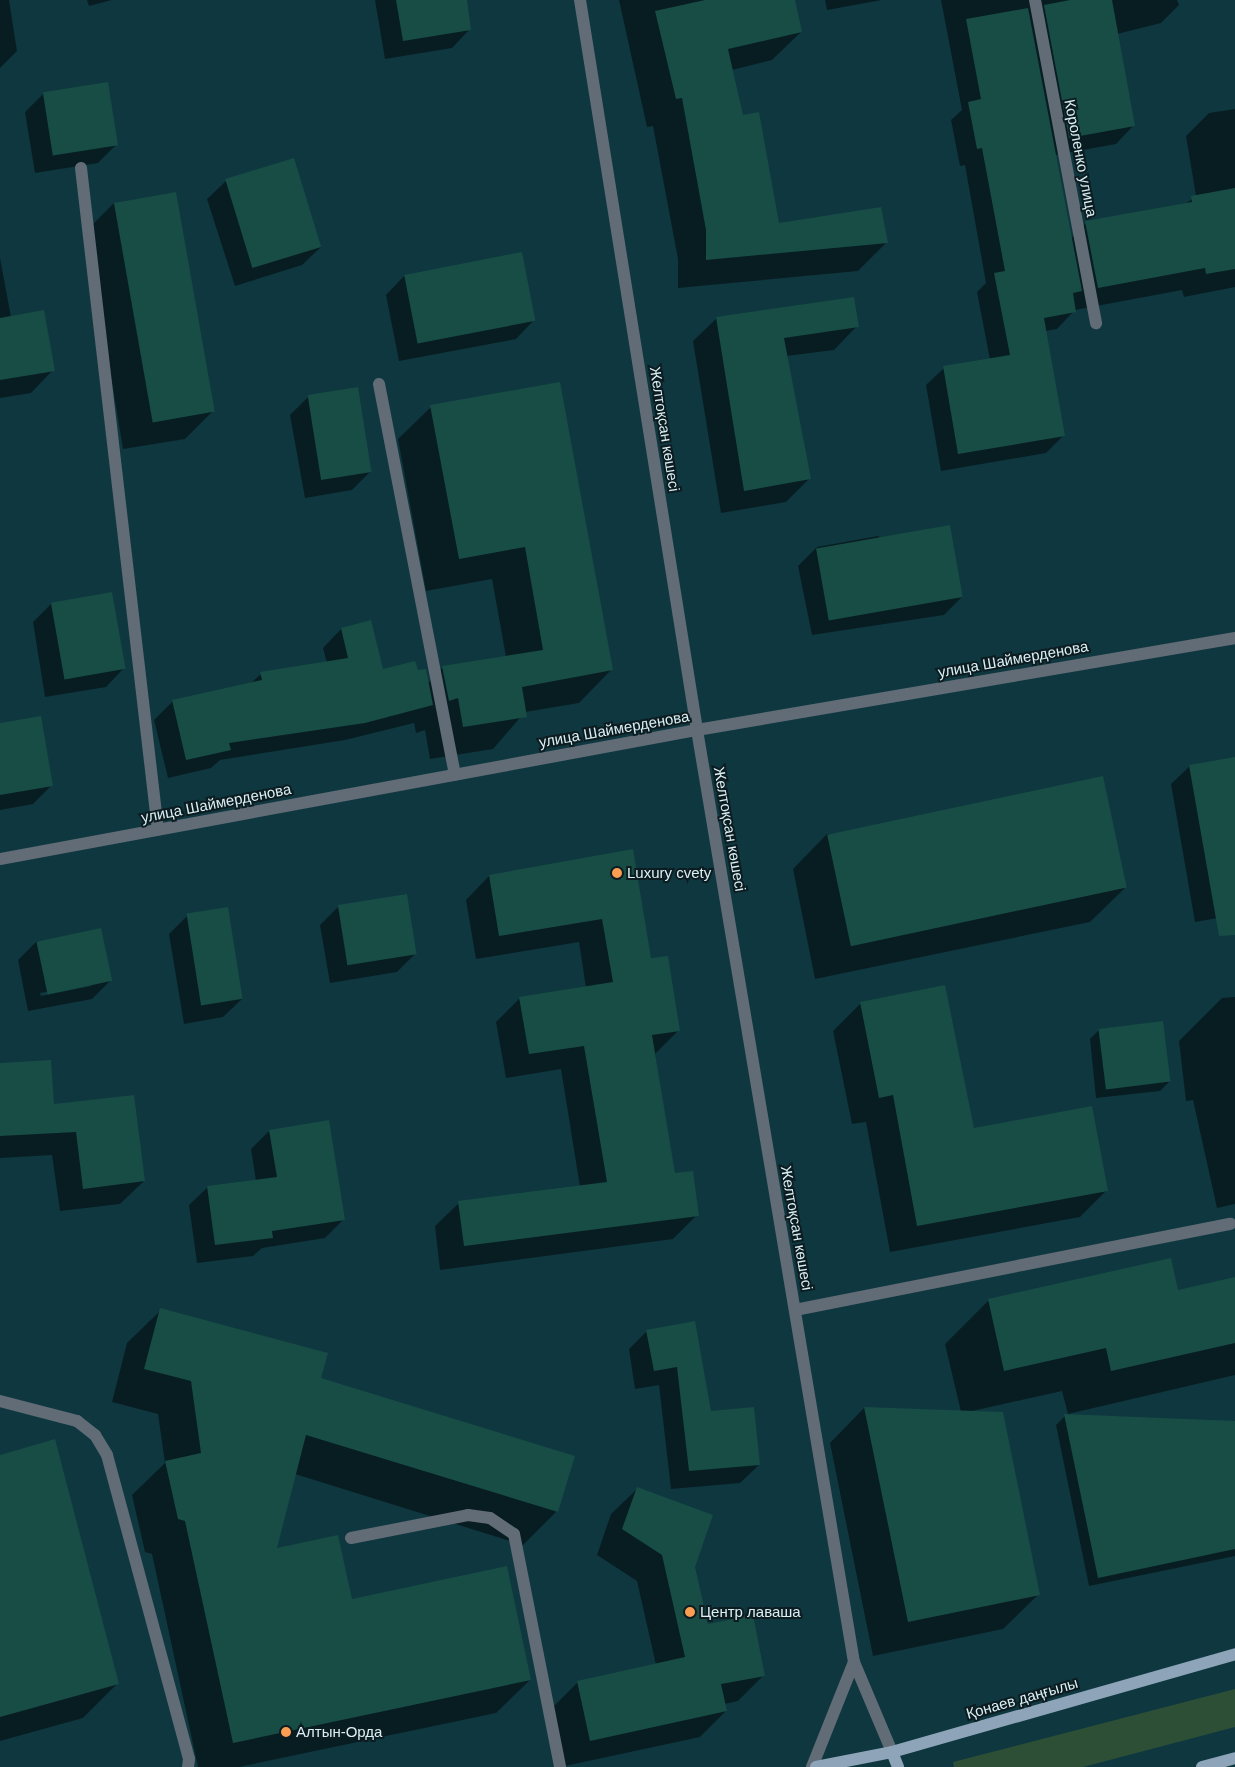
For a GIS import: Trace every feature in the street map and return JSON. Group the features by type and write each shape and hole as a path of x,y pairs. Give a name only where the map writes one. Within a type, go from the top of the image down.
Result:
{"main road":[{"name":"Қонаев даңғылы","path":"816,1767 892,1752 1235,1654"},
{"path":"892,1752 898,1767"},
{"path":"1202,1767 1235,1758"}],"street":[{"name":"Желтоқсан көшесі","path":"580,0 697,730 854,1662 892,1752"},
{"name":"Короленко улица","path":"1035,0 1096,323"},
{"path":"81,168 158,830"},
{"path":"379,384 455,775"},
{"name":"улица Шаймерденова","path":"0,859 697,730 1235,638"},
{"path":"795,1310 1231,1224"},
{"path":"0,1401 77,1421 95,1435 107,1455 189,1759 188,1767"},
{"path":"350,1538 468,1515 490,1518 514,1534 560,1767"},
{"path":"812,1767 854,1662"}],"green space":[{"path":"1235,1689 1235,1727 1083,1767 954,1767 953,1762"}],"building":[{"path":"396,0 467,0 471,30 403,41"},
{"path":"705,0 795,0 802,32 728,49 743,115 759,112 779,223 881,207 888,243 706,260 706,230 682,98 676,99 655,11"},
{"path":"1070,0 1112,0 1135,126 1069,138 1044,5"},
{"path":"1028,8 1082,291 1073,293 1076,312 1044,318 1065,436 958,454 943,366 1010,355 994,273 1005,271 982,148 977,149 968,102 981,99 966,19"},
{"path":"108,82 118,145 53,156 43,92"},
{"path":"294,158 321,247 252,268 225,179"},
{"path":"1235,188 1235,269 1206,274 1205,268 1098,288 1085,221 1192,202 1191,196"},
{"path":"176,192 215,412 153,423 114,203"},
{"path":"522,252 535,321 418,344 404,275"},
{"path":"854,297 859,327 784,338 811,479 744,491 716,317"},
{"path":"44,310 55,371 0,380 0,318"},
{"path":"560,382 613,670 522,687 527,717 463,727 458,698 449,701 442,666 543,650 525,547 459,559 430,405"},
{"path":"358,387 371,472 321,480 308,395"},
{"path":"950,525 963,597 829,621 816,549"},
{"path":"112,592 126,669 64,680 51,603"},
{"path":"371,620 383,669 415,661 418,670 426,669 433,705 365,723 229,743 231,750 186,760 172,700 262,680 260,672 348,658 341,628"},
{"path":"41,716 53,786 0,795 0,723"},
{"path":"1235,757 1235,935 1219,936 1189,765"},
{"path":"1103,776 1127,888 851,946 827,835"},
{"path":"633,849 651,958 668,956 680,1031 652,1035 675,1173 693,1171 699,1216 464,1246 458,1201 607,1182 584,1046 529,1054 519,997 613,982 602,919 499,936 489,875"},
{"path":"407,894 417,954 347,965 338,905"},
{"path":"228,907 243,999 201,1005 187,914"},
{"path":"101,928 112,981 48,995 36,942"},
{"path":"945,985 974,1128 1092,1106 1108,1191 917,1226 893,1095 879,1098 860,1002"},
{"path":"1163,1021 1170,1082 1106,1089 1098,1029"},
{"path":"51,1060 54,1104 134,1095 145,1181 83,1189 76,1132 0,1136 0,1063"},
{"path":"329,1120 345,1220 272,1231 273,1238 215,1245 207,1186 277,1177 269,1130"},
{"path":"1171,1258 1178,1290 1235,1277 1235,1343 1111,1371 1106,1348 1004,1371 988,1299"},
{"path":"160,1308 328,1353 321,1378 575,1456 558,1512 306,1435 277,1548 338,1535 352,1599 507,1566 531,1680 233,1743 185,1521 178,1519 165,1461 201,1453 191,1381 144,1369"},
{"path":"695,1321 711,1411 754,1407 760,1465 689,1471 677,1367 654,1371 646,1330"},
{"path":"864,1407 1003,1412 1040,1595 908,1622"},
{"path":"1064,1414 1235,1421 1235,1549 1098,1578"},
{"path":"55,1439 119,1684 0,1717 0,1455"},
{"name":"Центр лаваша","path":"637,1487 713,1515 695,1567 708,1624 753,1615 765,1676 721,1684 727,1711 590,1741 577,1681 685,1657 662,1555 622,1529"}],"place":[{"name":"Luxury cvety","path":"617,873"},
{"name":"Центр лаваша","path":"690,1612"},
{"name":"Алтын-Орда","path":"286,1732"}]}
